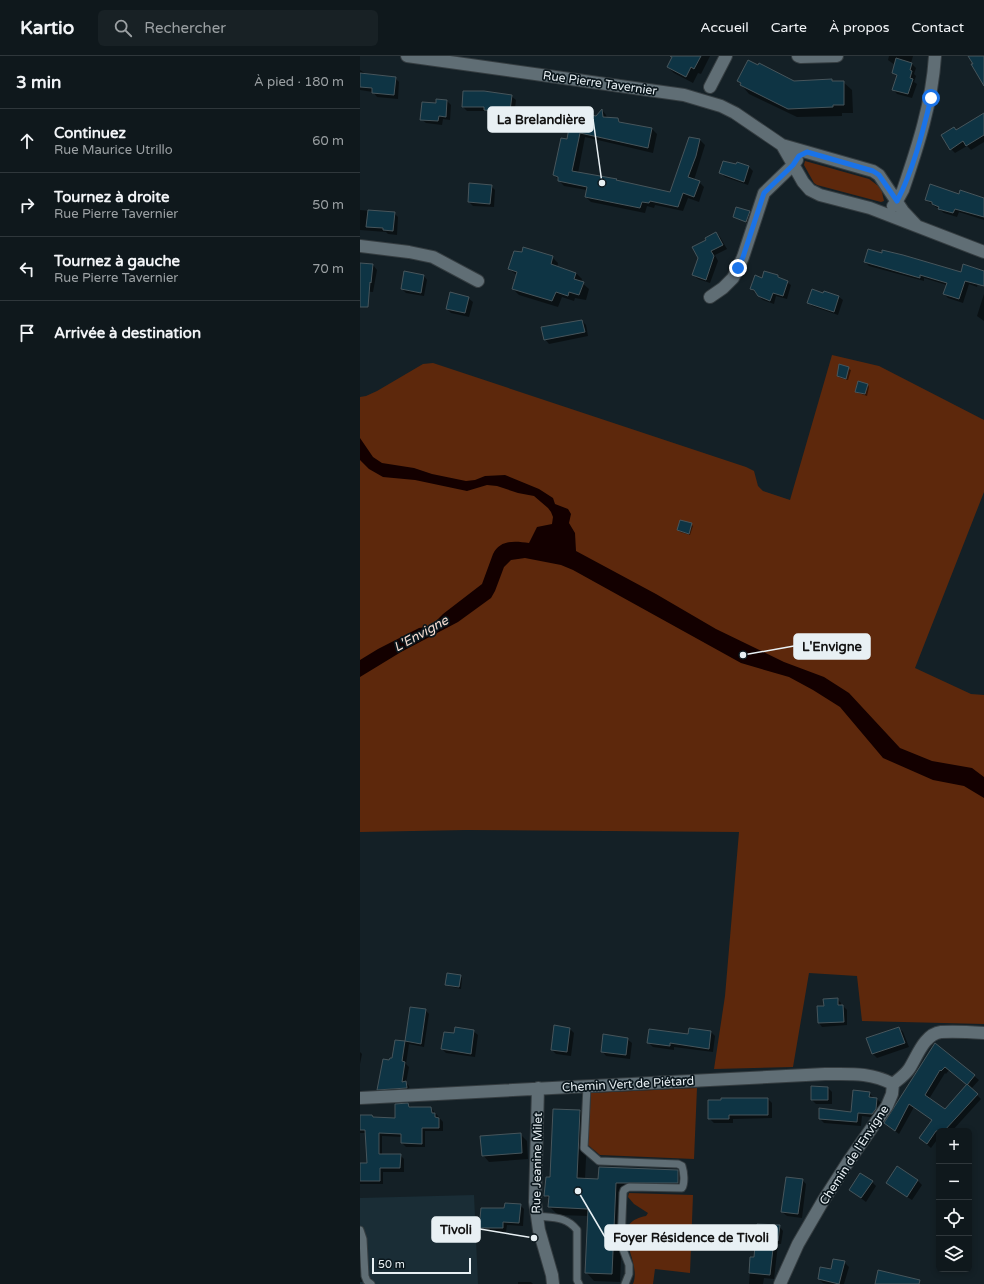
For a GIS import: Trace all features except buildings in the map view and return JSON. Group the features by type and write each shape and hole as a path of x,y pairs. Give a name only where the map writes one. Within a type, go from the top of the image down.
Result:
{"street":[{"name":"Rue Pierre Tavernier","path":"407,56 489,62 684,95 714,104 728,110 782,145 873,171 879,175 904,211 917,226"},
{"path":"710,87 726,56"},
{"path":"798,56 837,56"},
{"path":"885,214 897,201 906,180 925,120 933,84 935,56"},
{"name":"Rue Pierre Tavernier","path":"782,145 802,182 810,190 820,195 870,208 984,252"},
{"path":"710,298 733,278 743,257 764,193 793,165 799,156 807,152"},
{"path":"360,246 409,252 433,257 478,281"},
{"name":"Chemin de l'Envigne","path":"780,1284 798,1244 823,1201 887,1106 894,1084 902,1078 908,1070 925,1042 939,1032 984,1033"},
{"name":"Chemin Vert de Piétard","path":"360,1098 825,1074 872,1075 881,1077 894,1084"},
{"name":"Rue Jeanine Milet","path":"538,1088 535,1202 536,1216 552,1275 553,1284"}],"lane":[{"path":"587,1086 584,1148 599,1161 678,1164 682,1166 684,1170 682,1188 628,1187 624,1190 621,1244 622,1251 628,1261 629,1274 625,1284"},
{"path":"536,1216 567,1220 577,1230 577,1280 579,1284"},
{"path":"360,1230 363,1239 365,1276 367,1282 371,1284"}],"shaded area":[{"path":"805,161 869,179 881,188 884,201 881,202 817,185 814,183 804,165"},
{"path":"832,355 879,366 984,420 984,492 915,668 971,694 984,695 984,1024 862,1021 857,976 809,973 793,1067 714,1069 725,996 739,832 466,830 360,832 360,397 377,391 423,364 433,363 746,467 754,471 758,486 763,491 790,500"},
{"path":"697,1088 694,1159 600,1155 588,1145 591,1093"},
{"path":"629,1193 693,1195 690,1273 655,1269 653,1284 633,1284 635,1275 628,1244 628,1227 634,1220 646,1216 648,1213 634,1204 628,1197"},
{"path":"474,1195 478,1284 360,1284 360,1198"}],"water":[{"path":"360,438 373,457 382,463 414,468 432,474 466,481 475,480 485,476 505,475 539,489 553,498 555,504 568,509 571,514 569,523 575,533 576,551 656,594 716,629 784,662 824,677 849,693 900,748 932,761 972,768 984,777 984,798 964,786 933,780 883,758 840,707 789,677 741,663 573,570 561,565 525,558 511,560 504,567 491,598 458,622 401,652 360,677 360,660 419,628 431,626 443,614 482,584 496,549 504,543 509,542 529,543 537,527 552,524 553,517 548,508 534,496 518,493 497,486 487,485 467,491 415,480 383,477 369,469 360,460"}],"place":[{"name":"La Brelandière","path":"602,183"},
{"name":"L'Envigne","path":"743,655"},
{"name":"Foyer Résidence de Tivoli","path":"578,1191"},
{"name":"Tivoli","path":"534,1238"}],"route":[{"path":"738,268 764,193 793,165 799,156 807,152 873,171 879,175 897,201 908,175 931,98"}]}
